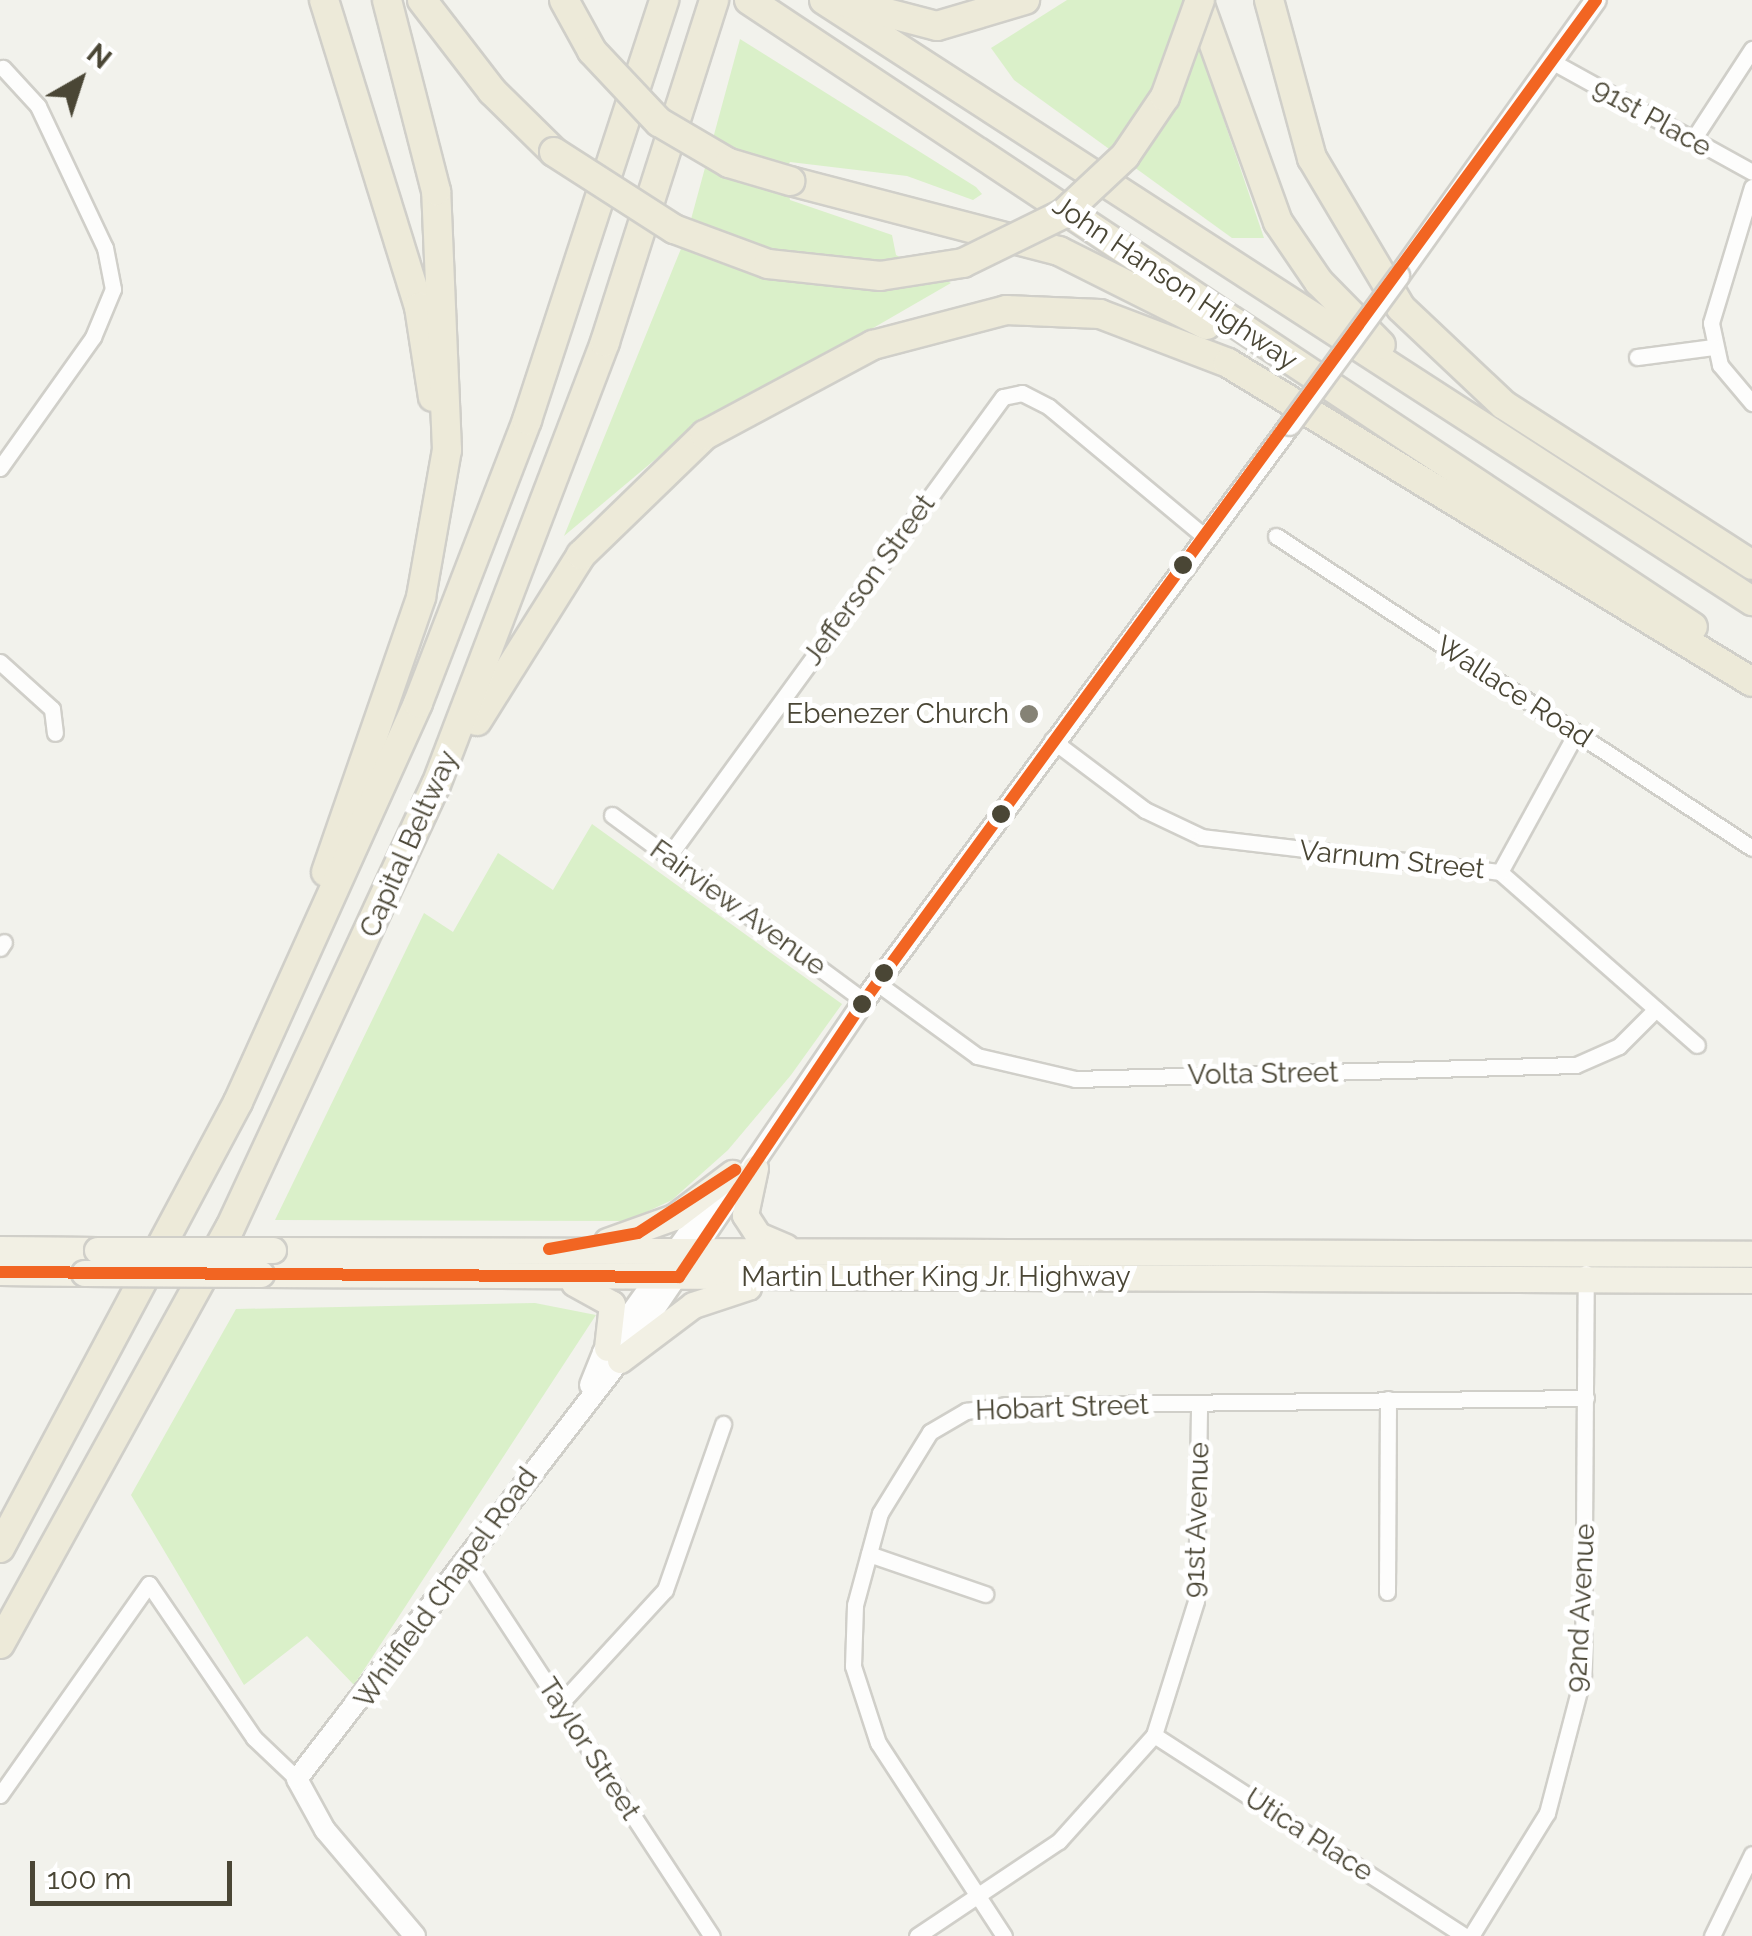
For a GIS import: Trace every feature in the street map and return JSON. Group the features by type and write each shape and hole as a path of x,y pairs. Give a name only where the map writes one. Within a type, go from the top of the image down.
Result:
{"highway":[{"path":"324,0 428,350 436,452 422,597"},
{"path":"238,1102 422,597 447,450 445,274 422,121 386,0"},
{"path":"422,0 492,91 554,152 674,229 768,264 843,276 948,266 1034,233 1125,156 1164,97 1199,0"},
{"path":"564,0 592,51 659,122 729,162 1100,268 1457,471"},
{"name":"Capital Beltway","path":"0,1548 238,1102 477,553 664,0"},
{"name":"Capital Beltway","path":"0,1644 230,1228 436,785 604,342 714,0"},
{"name":"John Hanson Highway","path":"824,0 1752,601"},
{"path":"840,0 936,26 1025,0"},
{"path":"1199,0 1255,173 1318,282 1409,369 1558,477"},
{"path":"1270,0 1282,51 1328,194 1430,342 1504,405 1748,562"},
{"name":"John Hanson Highway","path":"759,6 1752,666"},
{"path":"436,785 556,588 609,522 694,444 830,363 922,328 1006,310 1100,314 1181,340 1752,682"}],"main road":[{"path":"536,1263 638,1233 744,1170 745,1204 751,1227 800,1251"},
{"name":"Martin Luther King Jr. Highway","path":"0,1248 273,1250 536,1263 677,1264 816,1276 1586,1266 1752,1254"},
{"name":"Martin Luther King Jr. Highway","path":"677,1264 800,1251 1586,1266 1752,1280"},
{"path":"536,1263 607,1297 614,1315 613,1354"},
{"name":"Martin Luther King Jr. Highway","path":"0,1272 261,1274 536,1263"},
{"path":"613,1354 709,1297 816,1276"}],"street":[{"name":"Whitfield Chapel Road","path":"297,1779 467,1562 1052,740 1400,276 1596,0"},
{"path":"1692,142 1752,50"},
{"name":"91st Place","path":"1553,62 1752,172"},
{"path":"0,468 94,337 113,289 105,248 38,106 3,68"},
{"path":"1752,188 1715,294 1713,347 1752,403"},
{"path":"1638,357 1713,347"},
{"name":"Jefferson Street","path":"668,857 1000,399 1022,393 1040,402 1204,536"},
{"name":"Wallace Road","path":"1276,536 1752,848"},
{"path":"0,662 44,698 55,733"},
{"path":"1500,872 1576,732"},
{"name":"Varnum Street","path":"1052,740 1145,810 1202,837 1500,872 1698,1046"},
{"name":"Fairview Avenue","path":"612,815 668,857 871,992"},
{"name":"Volta Street","path":"871,992 977,1056 1075,1079 1576,1065 1619,1046 1656,1009"},
{"name":"92nd Avenue","path":"1468,1936 1536,1834 1570,1740 1584,1650 1586,1266"},
{"name":"Hobart Street","path":"1004,1936 878,1742 856,1684 852,1627 869,1554 898,1470 948,1418 1006,1405 1586,1398"},
{"path":"1387,1592 1388,1399"},
{"name":"91st Avenue","path":"916,1936 1082,1822 1154,1735 1196,1602 1198,1404"},
{"path":"560,1704 666,1590 723,1424"},
{"path":"869,1554 985,1594"},
{"name":"Taylor Street","path":"467,1562 712,1936"},
{"path":"0,1795 144,1584 167,1601 254,1738 297,1779 325,1830 415,1936"},
{"name":"Utica Place","path":"1154,1735 1468,1936"},
{"path":"1712,1936 1752,1854"}],"green space":[{"path":"1067,0 1183,0 1264,238 1232,238 1014,80 991,48"},
{"path":"740,39 976,187 982,194 973,200 907,176 790,162 785,171 790,200 892,235 896,255 951,283 676,442 564,536 687,234"},
{"path":"592,824 842,1004 791,1075 728,1150 672,1200 627,1221 275,1220 424,913 453,932 498,853 553,890"},
{"path":"535,1303 596,1315 354,1685 307,1636 244,1685 131,1495 236,1309"}],"transit line":[{"path":"0,1272 679,1277 864,1001 1596,0"},
{"path":"549,1249 638,1233 735,1170"}],"place":[{"name":"Ebenezer Church","path":"1029,714"}]}
